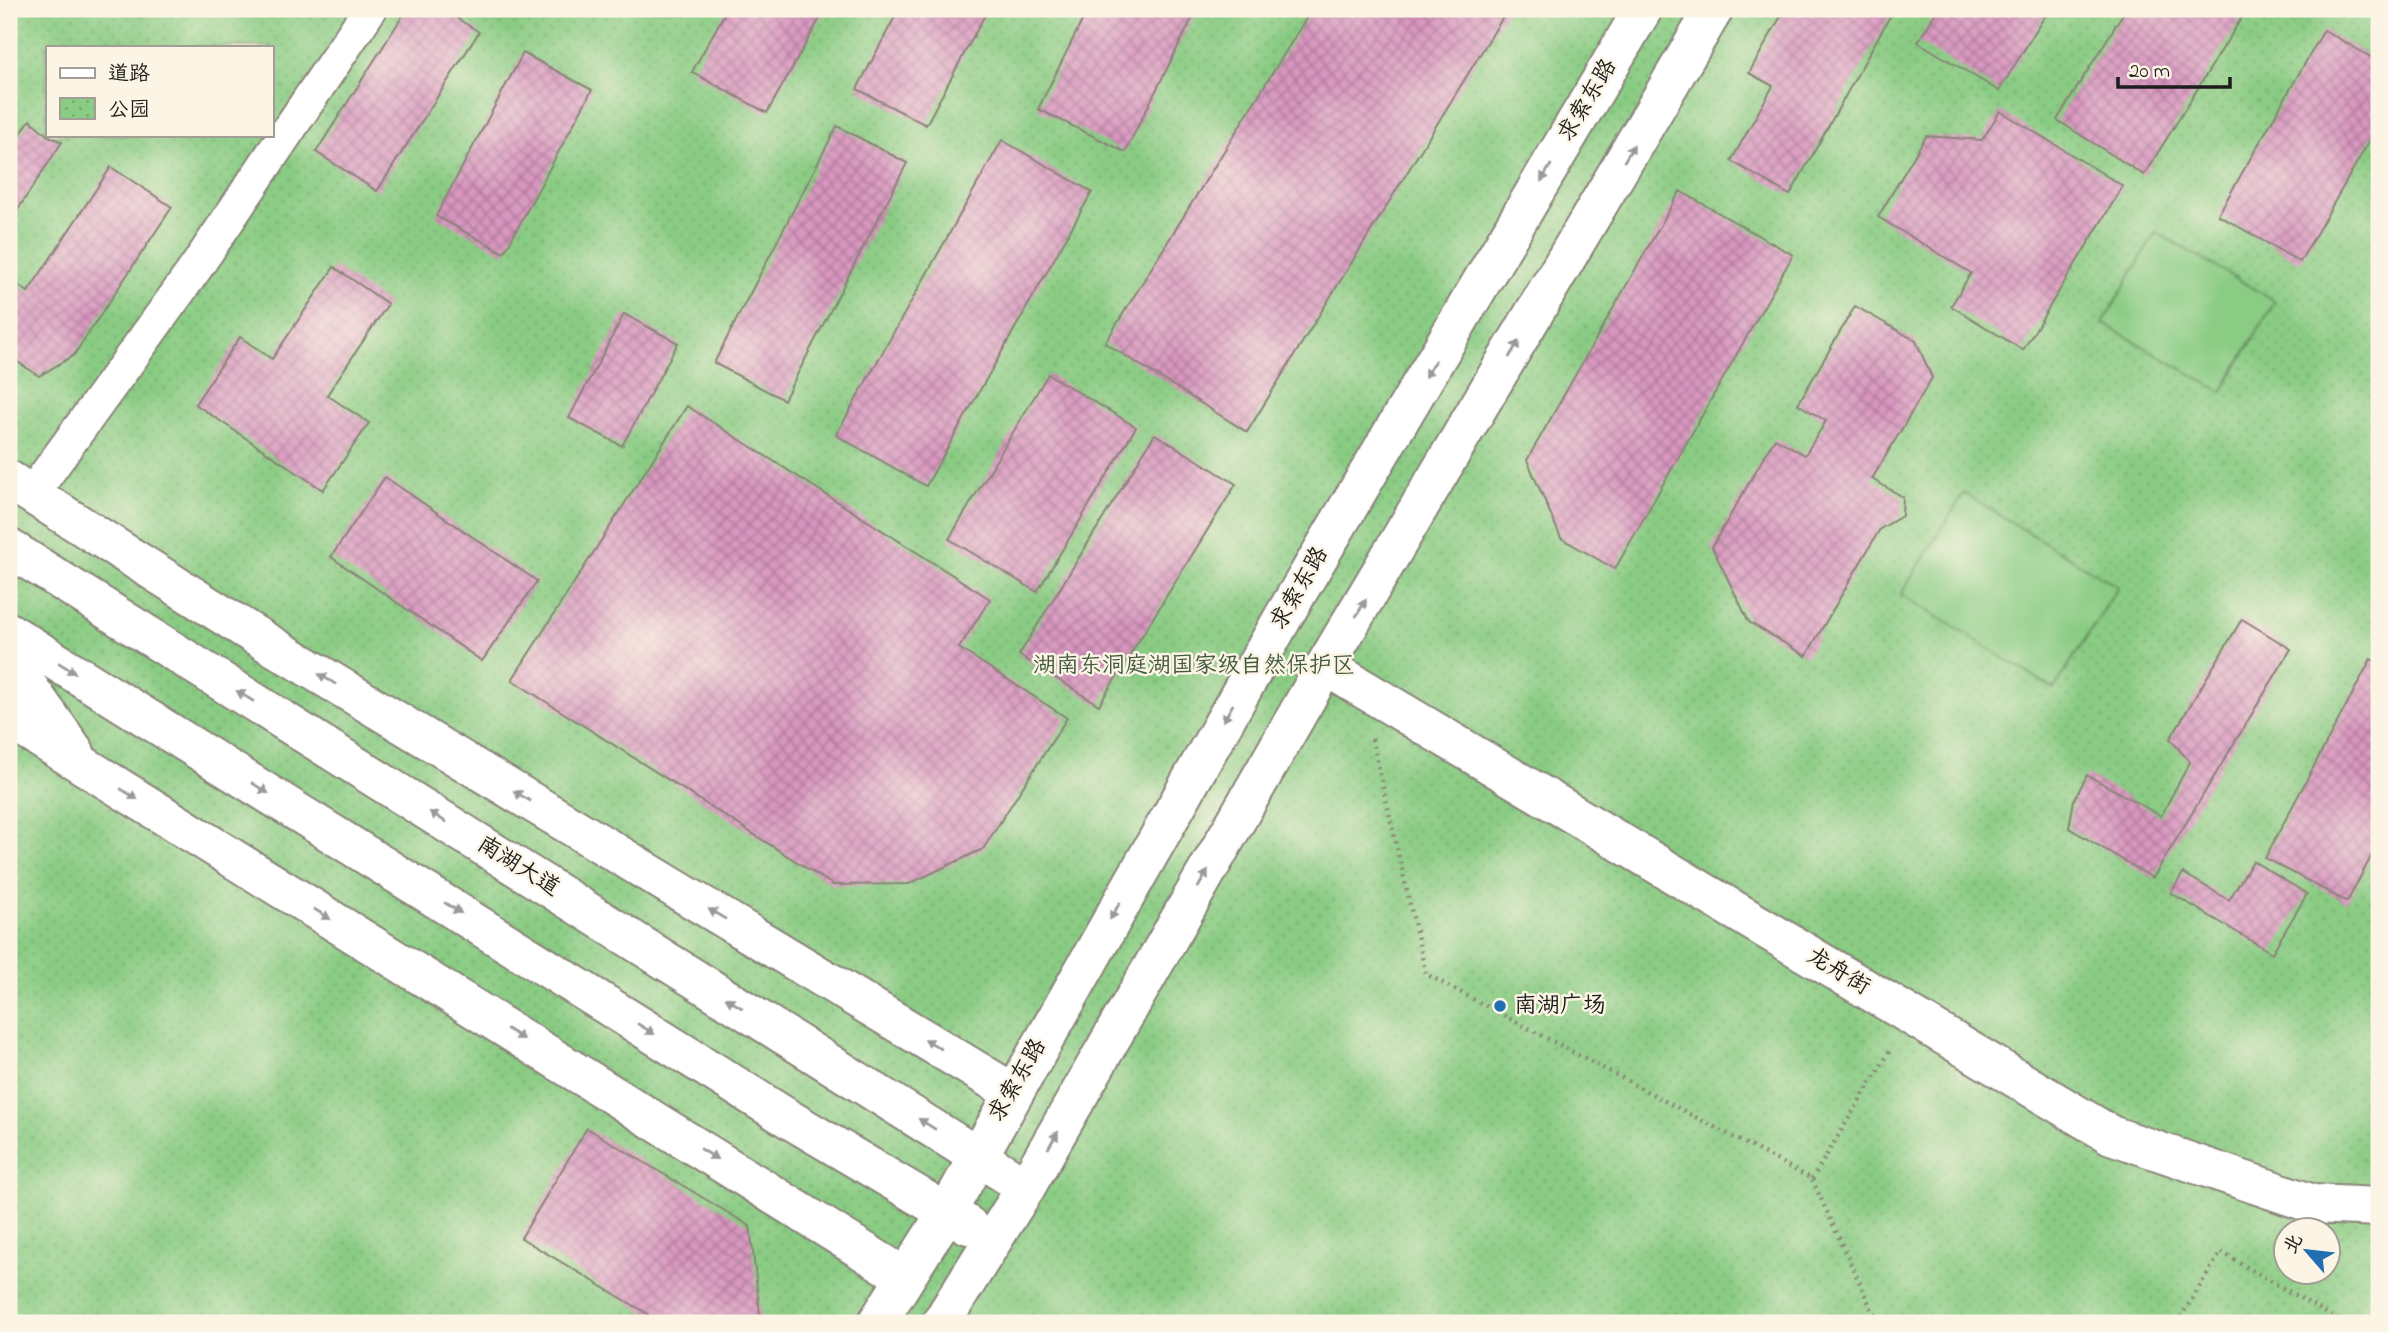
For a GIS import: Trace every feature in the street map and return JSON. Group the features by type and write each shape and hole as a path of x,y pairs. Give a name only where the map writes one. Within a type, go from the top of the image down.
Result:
{"main road":[{"name":"求索东路","path":"877,1323 947,1212 976,1155 1285,614 1643,9"},
{"path":"941,1323 1026,1187 1325,666 1714,9"},
{"path":"20,487 248,631 1012,1092"},
{"name":"南湖大道","path":"9,548 1026,1187"},
{"path":"9,632 789,1119 992,1240"},
{"path":"9,660 85,766"},
{"name":"龙舟街","path":"1325,666 2111,1135 2313,1204 2379,1207"},
{"path":"9,719 905,1277"}],"street":[{"path":"20,487 195,269 370,9"}],"path":[{"path":"1360,687 1426,974 1812,1179 1878,1323"},
{"path":"1812,1179 1911,1016"},
{"path":"2177,1323 2221,1252 2343,1323"}],"green space":[{"name":"湖南东洞庭湖国家级自然保护区","path":"9,9 2379,9 2379,1323 9,1323"},
{"path":"2156,232 2275,301 2222,392 2103,323"},
{"path":"1964,493 2118,587 2054,689 1901,594"}],"building":[{"path":"407,9 442,9 479,32 377,191 316,152"},
{"path":"727,9 825,9 767,113 692,72"},
{"path":"899,9 988,9 926,125 857,89"},
{"path":"1088,9 1197,9 1125,152 1038,109"},
{"path":"1312,9 1508,9 1247,432 1105,343"},
{"path":"1802,9 1894,9 1790,195 1731,161 1773,86 1749,73 1781,16"},
{"path":"1938,9 2049,9 1999,91 1918,42"},
{"path":"2126,9 2247,9 2144,175 2057,120"},
{"path":"2324,30 2379,62 2379,124 2300,262 2218,215"},
{"path":"523,53 592,90 504,253 436,216"},
{"path":"2000,111 2123,186 2023,350 1951,306 1971,273 1878,217 1926,136 1982,140"},
{"path":"30,120 46,136 62,142 9,223 9,151"},
{"path":"837,126 907,163 784,400 714,363"},
{"path":"1002,140 1092,192 926,486 836,435"},
{"path":"111,167 172,207 74,355 39,376 9,356 9,279 28,292"},
{"path":"1680,191 1793,255 1615,569 1561,538 1527,460"},
{"path":"334,267 388,304 327,395 369,423 323,490 195,404 240,337 272,359"},
{"path":"1855,306 1916,341 1932,378 1872,479 1903,497 1902,516 1880,529 1806,656 1749,622 1712,547 1775,438 1805,455 1826,421 1798,404"},
{"path":"624,314 678,343 622,446 569,418"},
{"path":"1048,374 1136,427 1037,592 949,539"},
{"path":"687,406 990,599 959,648 1067,718 983,849 909,884 833,885 512,680"},
{"path":"1155,434 1236,484 1099,705 1019,655"},
{"path":"385,477 537,581 482,661 331,557"},
{"path":"2242,619 2291,649 2153,878 2069,828 2074,800 2087,775 2161,816 2190,762 2170,739"},
{"path":"2371,659 2379,664 2379,842 2347,902 2265,858"},
{"path":"2253,861 2307,894 2272,953 2171,893 2183,873 2229,900"},
{"path":"587,1128 750,1226 761,1323 643,1323 648,1314 521,1238"}],"place":[{"name":"南湖广场","path":"1500,1006"}]}
